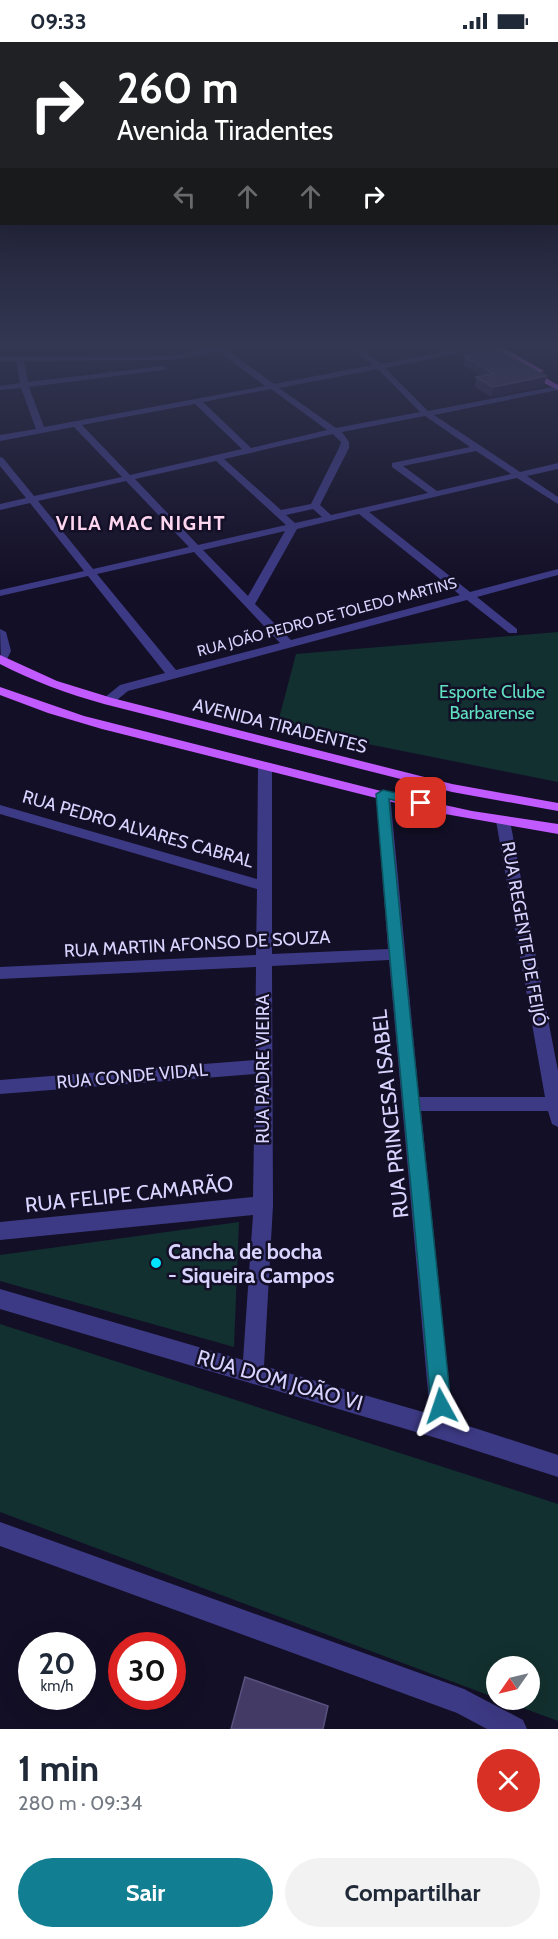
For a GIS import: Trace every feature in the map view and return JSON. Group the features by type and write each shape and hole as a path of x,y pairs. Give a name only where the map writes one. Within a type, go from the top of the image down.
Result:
{"main road":[{"name":"AVENIDA TIRADENTES","path":"1,659 24,672 56,685 108,701 452,788 558,807"},
{"path":"0,691 71,716 265,766 503,821 558,829"}],"street":[{"path":"39,426 41,430"},
{"path":"0,438 66,426"},
{"path":"78,426 288,644"},
{"path":"223,426 250,452"},
{"path":"315,506 345,442 328,426"},
{"path":"0,507 364,426"},
{"path":"444,426 558,501"},
{"path":"435,494 395,465 477,448"},
{"path":"219,459 293,526"},
{"path":"0,460 173,675"},
{"path":"0,593 558,466"},
{"path":"279,513 315,506"},
{"path":"315,506 329,518"},
{"path":"361,511 513,631"},
{"path":"249,605 293,526"},
{"name":"RUA JOÃO PEDRO DE TOLEDO MARTINS","path":"108,701 124,688 558,572"},
{"path":"0,632 5,651 1,659"},
{"name":"RUA PADRE VIEIRA","path":"253,1372 263,1205 265,766"},
{"name":"RUA PRINCESA ISABEL","path":"383,794 396,954 413,1104 443,1429"},
{"name":"RUA PEDRO ALVARES CABRAL","path":"0,809 265,886"},
{"name":"RUA REGENTE DE FEIJÓ","path":"503,821 557,1109"},
{"name":"RUA MARTIN AFONSO DE SOUZA","path":"0,973 396,954"},
{"name":"RUA CONDE VIDAL","path":"0,1087 263,1066"},
{"path":"413,1104 557,1109"},
{"name":"RUA FELIPE CAMARÃO","path":"0,1231 263,1205"},
{"name":"RUA DOM JOÃO VI","path":"0,1299 253,1372 558,1466"},
{"path":"0,1534 464,1702 514,1729"}],"green space":[{"name":"Esporte Clube Barbarense","path":"558,632 558,782 277,726 296,654"},
{"path":"239,1222 234,1347 0,1281 0,1255"},
{"path":"0,1324 558,1504 558,1721 528,1710 540,1710 540,1656 486,1656 486,1694 0,1512"}],"building":[{"path":"245,1677 328,1706 323,1729 231,1729"}],"place":[{"name":"Cancha de bocha - Siqueira Campos","path":"156,1263"}],"district":[{"name":"VILA MAC NIGHT","path":"141,523"}],"route":[{"path":"421,803 383,794 396,954 413,1104 441,1406"}]}
